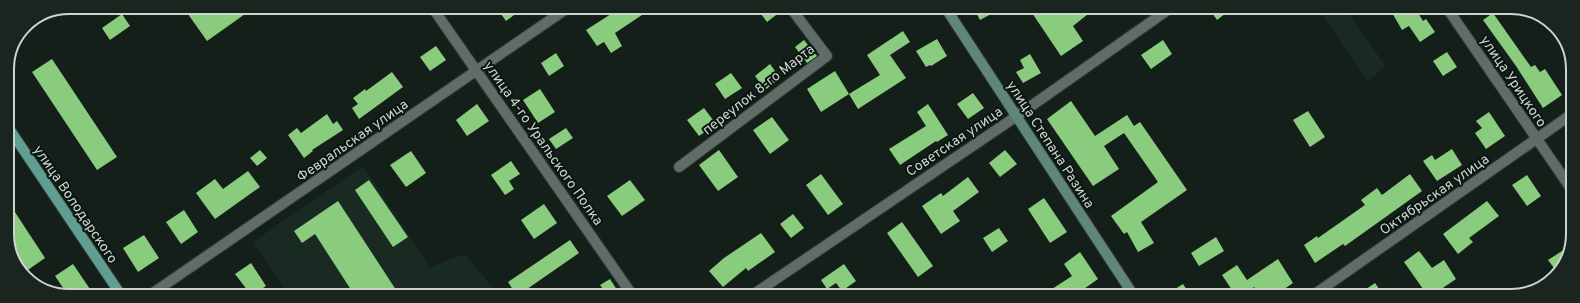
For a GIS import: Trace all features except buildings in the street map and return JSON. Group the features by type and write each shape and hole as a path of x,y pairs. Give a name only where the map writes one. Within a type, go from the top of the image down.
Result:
{"main road":[{"name":"улица Степана Разина","path":"950,14 1129,289"},
{"name":"улица Володарского","path":"14,136 116,289"}],"street":[{"name":"улица 4-го Уральского Полка","path":"437,14 628,289"},
{"name":"Февральская улица","path":"160,289 560,14"},
{"name":"переулок 8-го Марта","path":"679,167 827,56 795,14"},
{"name":"Советская улица","path":"761,289 1017,116 1162,14"},
{"name":"улица Урицкого","path":"1451,14 1566,181"},
{"name":"Октябрьская улица","path":"1322,289 1566,118"}],"shaded area":[{"path":"1322,14 1350,14 1386,67 1367,81"},
{"path":"363,166 430,267 465,254 494,289 284,289 253,242"}]}
